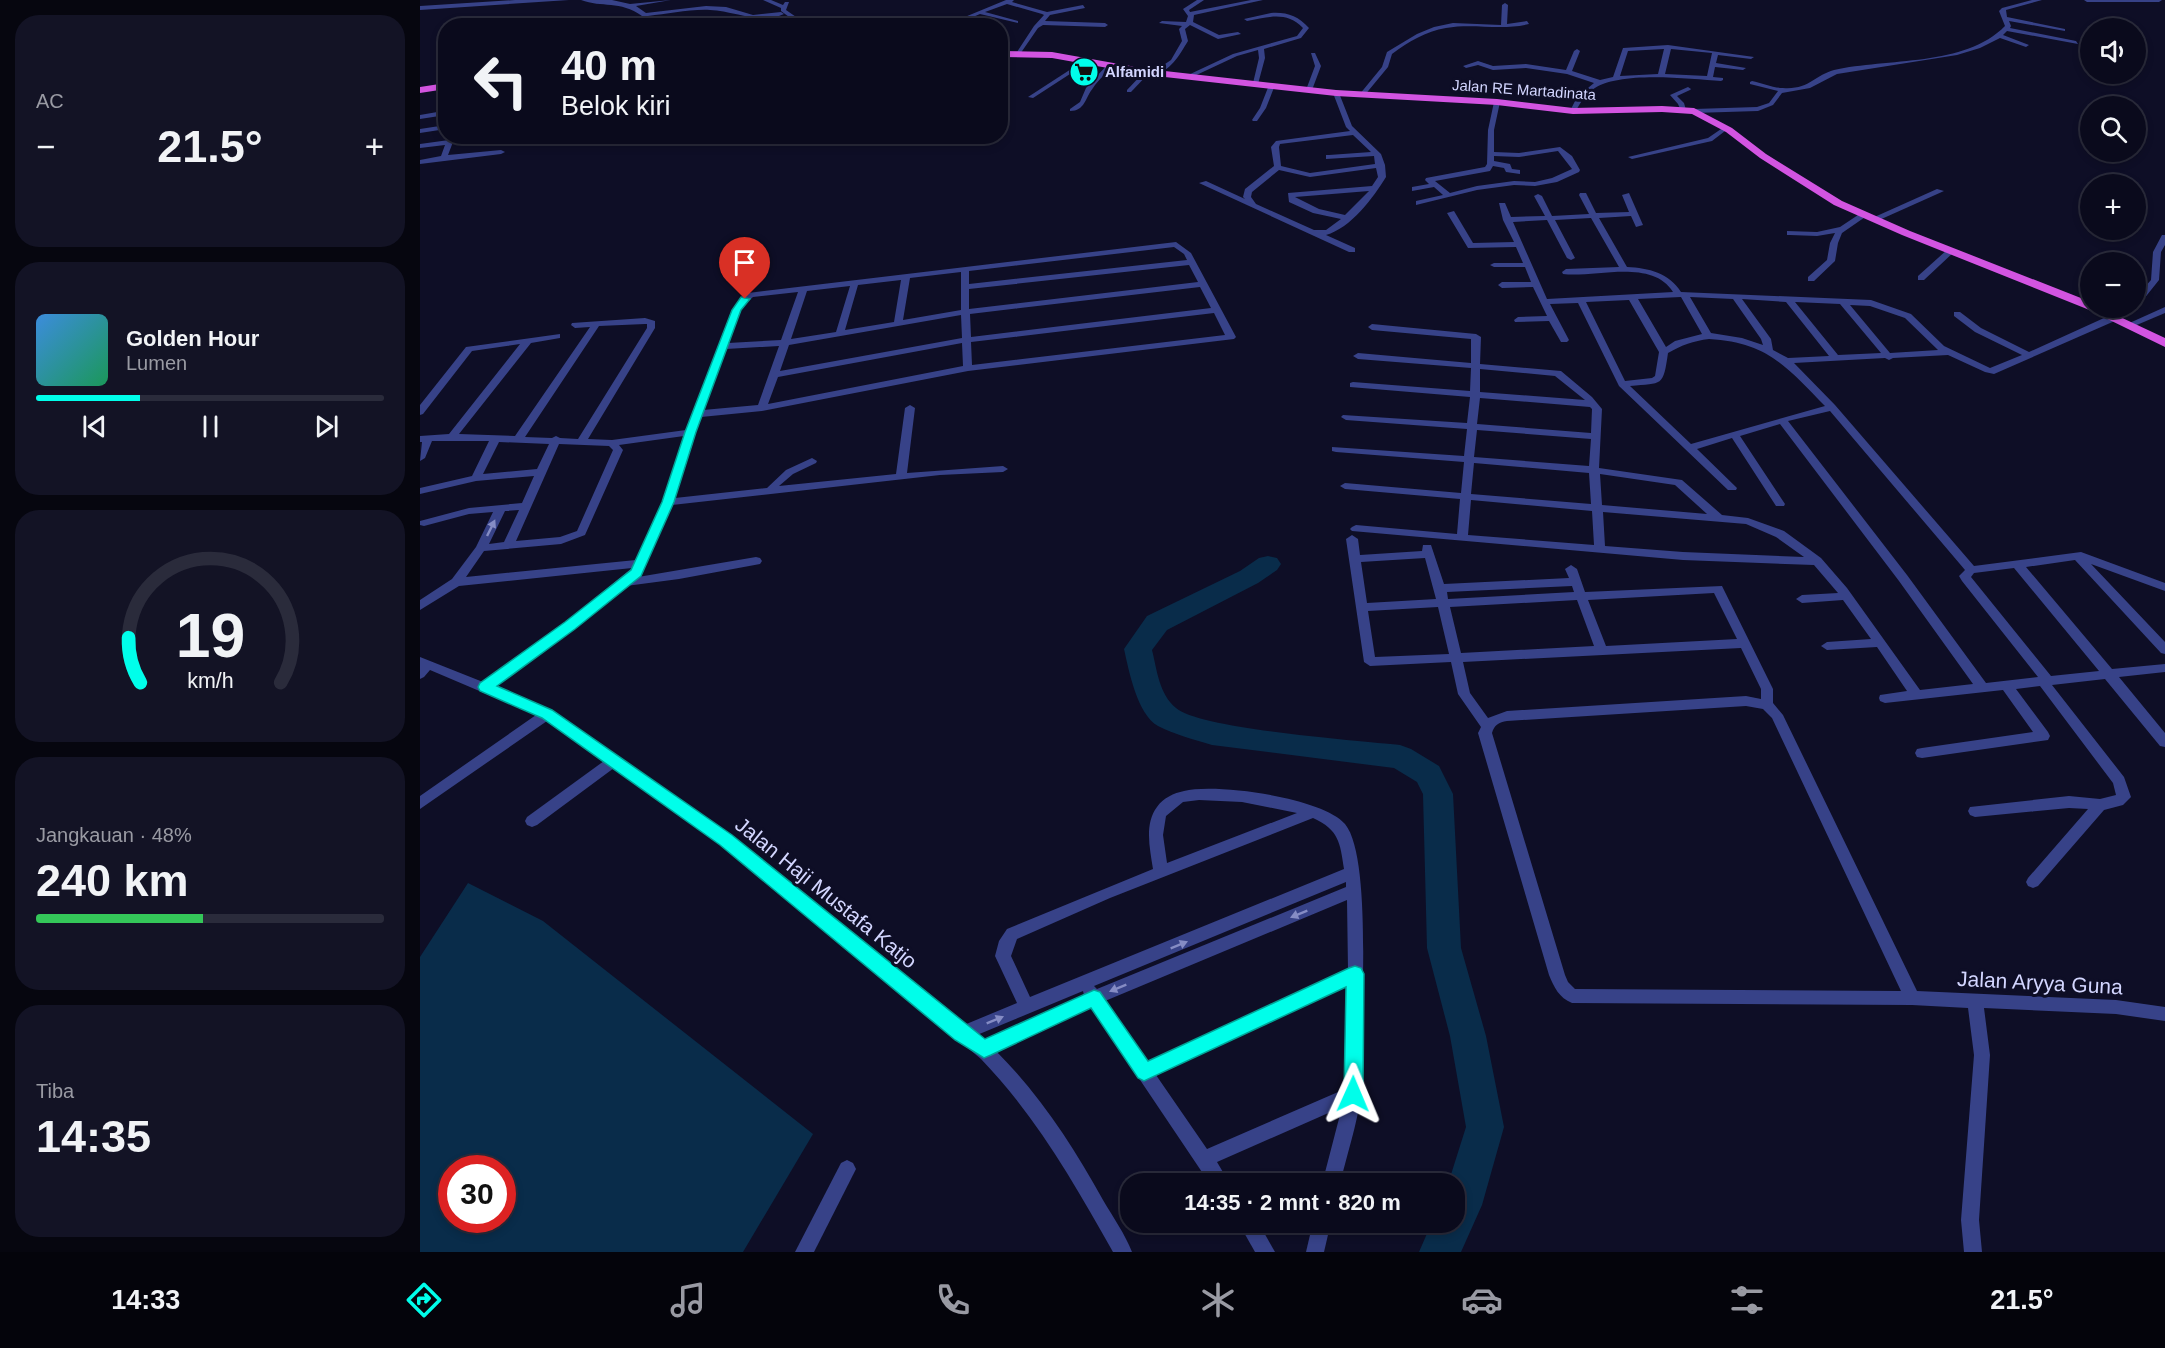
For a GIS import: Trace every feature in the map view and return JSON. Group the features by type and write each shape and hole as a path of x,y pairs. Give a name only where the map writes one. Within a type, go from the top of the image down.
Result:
{"highway":[{"name":"Jalan RE Martadinata","path":"1008,54 1052,56 1188,77 1336,93 1497,102 1572,111 1694,111 1731,132 1817,191 1869,217 2080,302"},
{"path":"420,90 438,87"},
{"name":"Jalan RE Martadinata","path":"2114,318 2165,343"}],"street":[{"path":"420,8 476,3 566,0"},
{"path":"584,0 612,1 632,6 645,15 700,8 726,9 753,18 781,9"},
{"path":"632,6 668,0"},
{"path":"766,0 794,18"},
{"path":"1129,91 1151,72 1173,61 1185,41 1182,30 1191,15 1186,9 1201,0"},
{"path":"1188,14 1260,0"},
{"path":"1752,83 1783,90 1808,87 1837,72 1921,61 1983,44 2000,36 2007,29 2008,21 2005,18 2004,9 2039,0"},
{"path":"2087,0 2159,0"},
{"path":"964,18 1009,1 1049,15 1036,27 1018,55"},
{"path":"1504,27 1505,5"},
{"path":"1045,14 1083,7"},
{"path":"978,12 1001,18"},
{"path":"1188,77 1235,55 1299,37 1306,28 1301,22 1285,13 1246,19"},
{"path":"1071,23 1096,16"},
{"path":"2005,18 2063,30"},
{"path":"1008,20 1016,22"},
{"path":"1042,23 1105,25"},
{"path":"1162,23 1188,23 1194,27 1209,30 1218,37 1238,34"},
{"path":"1362,95 1385,67 1389,53 1398,46 1449,25 1504,27 1527,23"},
{"path":"2007,29 2076,43"},
{"path":"2000,36 2026,45"},
{"path":"1660,76 1667,47 1675,37"},
{"path":"1616,78 1625,49 1667,47 1715,49 1751,57"},
{"path":"1256,83 1262,58 1261,48"},
{"path":"1710,78 1715,49"},
{"path":"1568,72 1577,51"},
{"path":"1309,90 1318,66 1313,54"},
{"path":"1031,97 1087,61"},
{"path":"1466,66 1478,63 1493,68 1526,66 1568,72 1598,82"},
{"path":"1072,110 1083,103 1088,89 1110,65"},
{"path":"1713,65 1743,68"},
{"path":"1572,111 1584,92 1598,82 1616,78 1660,76 1720,79"},
{"path":"1255,120 1263,108 1272,85"},
{"path":"1683,110 1681,103 1673,95 1688,89"},
{"path":"1694,111 1758,109 1771,104 1783,90"},
{"path":"1316,233 1331,230 1346,218 1382,177 1377,154 1354,133 1343,114 1336,93"},
{"path":"1447,194 1429,180 1487,169 1491,164 1491,130 1497,102"},
{"path":"420,117 438,114"},
{"path":"420,131 438,128"},
{"path":"1632,157 1710,140 1731,132"},
{"path":"1278,167 1275,147 1278,142 1354,133"},
{"path":"420,146 438,142"},
{"path":"444,158 448,144"},
{"path":"1419,203 1447,194 1497,184 1535,184 1554,180 1576,170 1560,149 1519,155 1490,154"},
{"path":"420,162 501,152"},
{"path":"1329,157 1377,154"},
{"path":"1491,164 1508,166 1509,171 1517,172"},
{"path":"1278,167 1310,174 1381,165"},
{"path":"1253,206 1247,197 1248,191 1278,167"},
{"path":"1203,183 1352,250"},
{"path":"1415,189 1435,185"},
{"path":"1346,218 1300,205 1292,200 1291,195 1374,188"},
{"path":"1790,233 1817,234 1840,229 1940,191"},
{"path":"1583,195 1625,270"},
{"path":"1626,195 1640,225"},
{"path":"1538,196 1570,258"},
{"path":"1502,205 1535,284 1564,340"},
{"path":"1451,213 1471,246 1518,244"},
{"path":"1507,220 1634,214"},
{"path":"1811,279 1831,261 1833,241 1840,229"},
{"path":"2146,292 2160,276 2165,237"},
{"path":"485,687 636,573 668,502 690,432 736,310 745,299 761,292 1176,244 1186,253 1231,337 968,368 762,408 697,414"},
{"path":"1922,278 1951,251"},
{"path":"965,287 1191,262"},
{"path":"1494,265 1527,265"},
{"path":"966,269 964,312 968,368"},
{"path":"1566,272 1625,270 1647,272 1662,277 1681,294 1708,336"},
{"path":"898,323 906,276"},
{"path":"840,333 855,282"},
{"path":"723,346 785,343 964,312 1203,284"},
{"path":"1502,285 1535,284"},
{"path":"762,408 804,288"},
{"path":"1544,302 1681,294 1790,301 1871,303 1908,316 1935,343 1988,370 1994,370 2030,356 2114,318"},
{"path":"1622,384 1652,383 1658,380 1664,352 1632,297"},
{"path":"1737,298 1766,339 1769,349"},
{"path":"1581,300 1622,384 1732,488"},
{"path":"1790,301 1836,359"},
{"path":"1844,303 1889,357"},
{"path":"774,375 966,340 1216,310"},
{"path":"2129,325 2165,310"},
{"path":"1957,314 1978,330 2030,356"},
{"path":"1518,320 1552,318"},
{"path":"575,325 645,321 650,321 652,325 582,441"},
{"path":"518,439 596,324"},
{"path":"1372,327 1476,337 1475,395 1462,536"},
{"path":"420,412 469,349 557,336"},
{"path":"1664,352 1687,340 1708,336 1752,342 1769,349 1786,361 1832,407 1971,570"},
{"path":"452,437 528,340"},
{"path":"1786,361 1950,352"},
{"path":"1358,356 1558,373 1597,409 1594,470 1600,549"},
{"path":"1353,385 1593,404"},
{"path":"1689,448 1832,407"},
{"path":"901,476 910,408"},
{"path":"1346,417 1596,436"},
{"path":"1782,420 1903,578 1982,687"},
{"path":"420,458 424,439 452,437 556,439 612,443 690,432"},
{"path":"1735,436 1780,504"},
{"path":"476,478 496,438"},
{"path":"508,546 556,439"},
{"path":"481,548 561,540 581,533 618,450 612,443"},
{"path":"1336,449 1594,470 1678,482 1718,518"},
{"path":"771,490 782,476 812,461"},
{"path":"668,502 901,476 1003,469"},
{"path":"420,491 476,478 542,472"},
{"path":"1345,486 1749,521 1780,534 1817,561 1846,596 1916,694"},
{"path":"421,525 469,511 526,506"},
{"path":"420,606 456,582 481,548 501,508"},
{"path":"1745,643 1370,662 1354,559 1354,534 1462,536 1683,556 1817,561"},
{"path":"1354,559 1428,550 1440,588 1454,659 1464,694 1487,726 1498,718 1555,712 1746,701 1767,705 1777,715 1912,999"},
{"path":"2077,556 2165,650"},
{"path":"1975,811 2069,802 2100,805 2118,801 2124,797 2123,790 2098,753 1965,576 1971,570 2077,556 2088,557 2165,587"},
{"path":"626,582 756,561"},
{"path":"456,582 640,564"},
{"path":"2017,564 2110,673 2165,742"},
{"path":"1571,569 1602,651"},
{"path":"1440,588 1576,582"},
{"path":"1362,607 1718,590 1767,689 1767,705"},
{"path":"1802,599 1846,596"},
{"path":"1827,646 1879,643"},
{"name":"Jalan Haji Mustafa Katjo","path":"423,666 485,687 547,714 754,862 962,1034 984,1049 1030,1103 1072,1163 1123,1252"},
{"path":"1884,698 2165,668"},
{"path":"1922,753 2043,736 2006,684"},
{"path":"420,803 547,714"},
{"name":"Jalan Aryya Guna","path":"1487,726 1485,733 1557,975 1562,987 1572,996 1912,999 2115,1007 2165,1014"},
{"path":"532,821 614,761"},
{"path":"1161,872 1156,826 1158,819 1160,813 1183,796 1210,794 1273,801 1334,822 1341,830 1347,843 1353,891 1355,974 1353,1094 1334,1173"},
{"path":"2034,882 2100,805"},
{"path":"1027,1007 1003,956 1007,941 1012,934 1311,813"},
{"path":"962,1034 1352,873"},
{"path":"984,1049 1094,998 1353,891"},
{"path":"1144,1072 1355,974"},
{"path":"1085,983 1214,1173"},
{"path":"1973,1252 1970,1221 1982,1055 1975,1001"},
{"path":"1204,1159 1353,1094"},
{"path":"804,1252 847,1169"},
{"path":"1254,1233 1266,1252"},
{"path":"1316,1252 1320,1233"}],"water":[{"path":"468,883 543,921 813,1134 743,1252 420,1252 420,957"}],"waterway":[{"path":"1268,564 1249,577 1157,623 1138,649 1148,692 1166,717 1212,734 1400,757 1428,774 1438,794 1444,948 1468,1036 1485,1127 1465,1195"},
{"path":"1440,1252 1449,1233"}],"place":[{"name":"Alfamidi","path":"1084,72"}],"route":[{"path":"745,299 736,310 690,432 668,502 636,573 570,626 485,687 547,714 726,840 813,909 962,1034 984,1049 1094,998 1144,1072 1355,974 1353,1094"}]}
